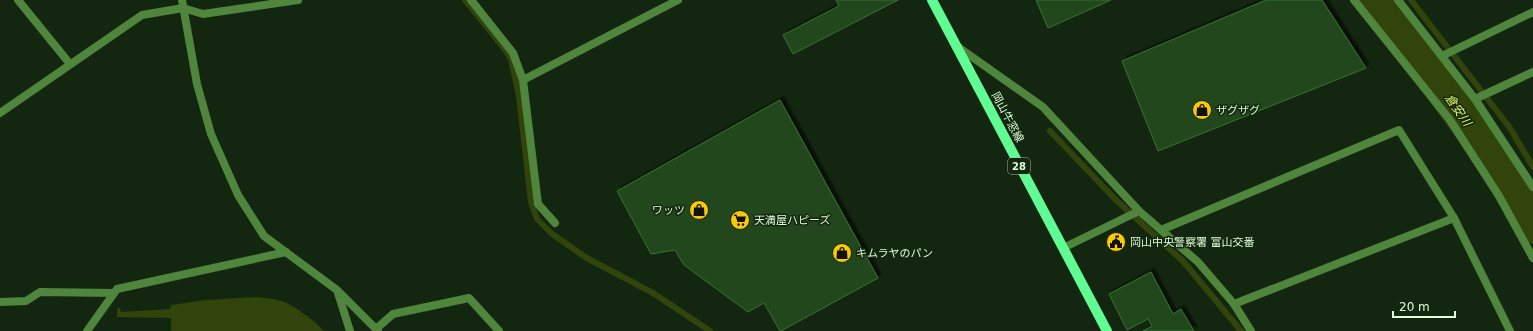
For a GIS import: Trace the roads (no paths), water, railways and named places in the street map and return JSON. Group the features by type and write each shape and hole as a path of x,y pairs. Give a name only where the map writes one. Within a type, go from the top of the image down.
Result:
{"main road":[{"name":"岡山牛窓線","path":"932,0 1107,331"}],"street":[{"path":"18,0 70,64"},
{"path":"0,113 142,16 182,4 203,14 272,2 298,0"},
{"path":"472,0 513,53 523,80 538,204 555,223"},
{"path":"523,80 678,0"},
{"path":"1354,0 1450,120 1499,196 1533,258"},
{"path":"1398,0 1448,53 1481,96 1533,187"},
{"path":"182,4 197,84 211,134 238,195 264,236 337,290 377,330 392,314 469,298 498,331"},
{"path":"1448,53 1533,12"},
{"path":"956,46 1043,107 1134,214 1161,230 1198,262 1234,304 1251,331"},
{"path":"1481,96 1533,72"},
{"path":"1161,230 1399,130 1454,218 1510,331"},
{"path":"1063,248 1134,214"},
{"path":"1234,304 1454,218"},
{"path":"86,331 117,288 286,252"},
{"path":"337,290 350,331"},
{"path":"0,302 26,301 40,292 114,292"}],"waterway":[{"path":"465,0 504,48 511,59 519,96 531,202 537,219 551,233 585,257 653,293 710,331"},
{"name":"倉安川","path":"1374,0 1438,82 1498,166 1533,225"},
{"path":"1411,0 1510,128 1533,167"},
{"path":"1050,131 1116,200 1183,261 1241,331"}],"place":[{"name":"ザグザグ","path":"1202,110"},
{"name":"ワッツ","path":"699,210"},
{"name":"天満屋ハピーズ","path":"740,220"},
{"name":"岡山中央警察署 富山交番","path":"1116,242"},
{"name":"キムラヤのパン","path":"842,253"}]}
